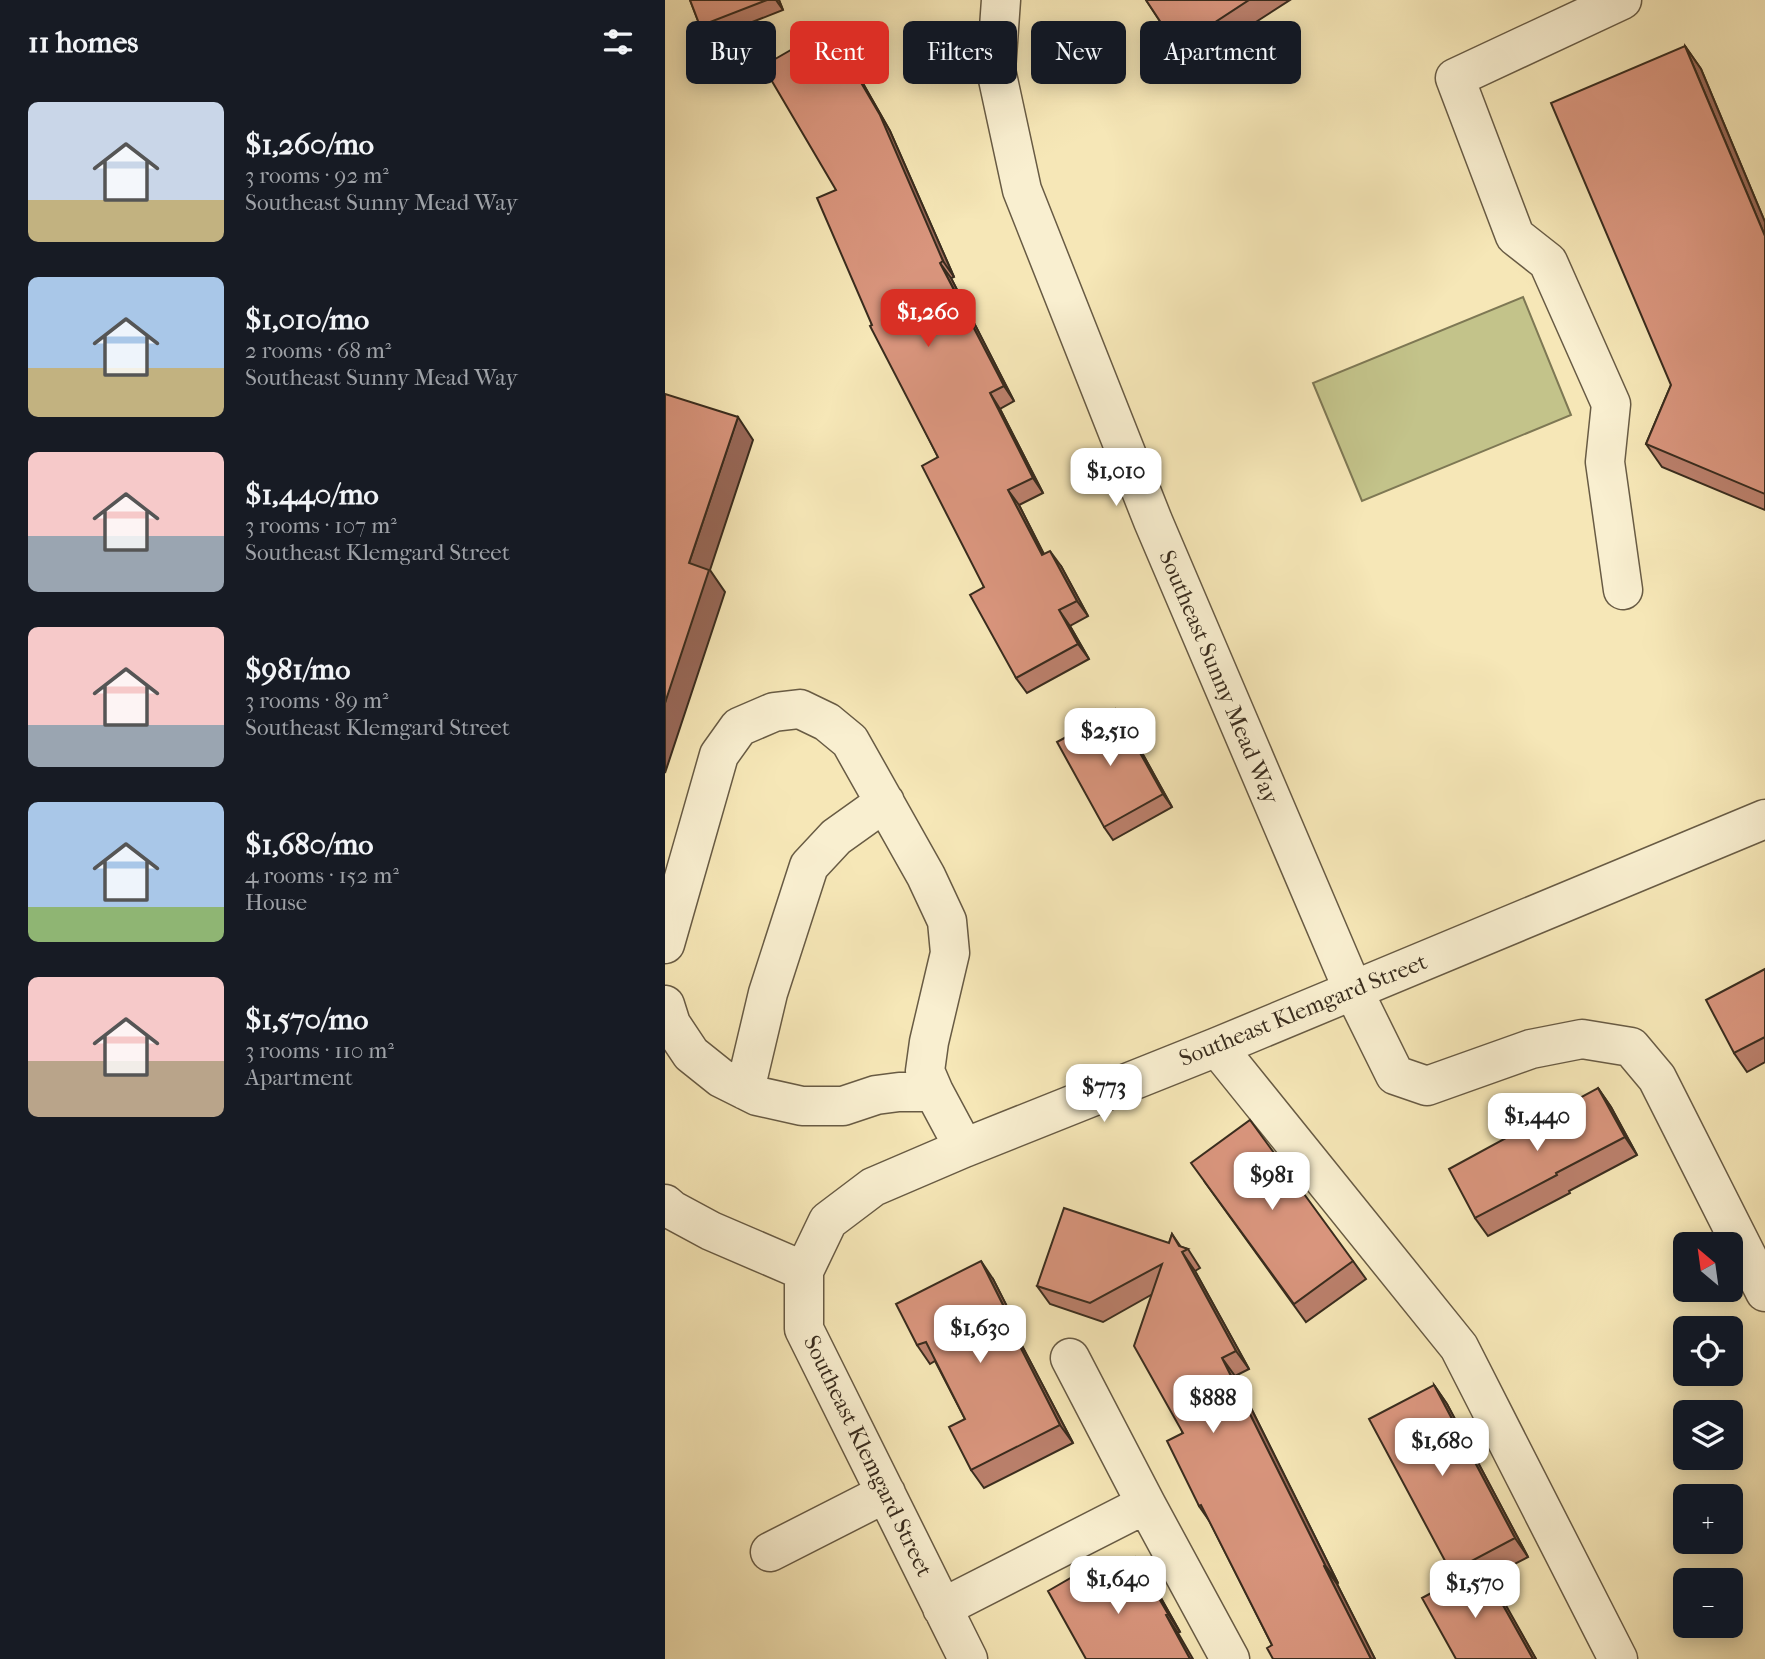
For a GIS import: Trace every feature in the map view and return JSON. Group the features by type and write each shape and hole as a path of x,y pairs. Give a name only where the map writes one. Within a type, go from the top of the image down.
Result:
{"street":[{"name":"Southeast Sunny Mead Way","path":"1001,0 996,70 1023,190 1153,521 1353,990 1395,1075 1427,1086 1531,1049 1582,1039 1631,1047 1657,1079 1765,1292"},
{"path":"1622,0 1455,78 1515,236 1548,262 1611,404 1605,462 1623,590"},
{"path":"665,944 719,755 739,727 774,712 800,709 827,722 850,741 926,876 947,921 950,953 925,1071 964,1148"},
{"path":"745,1090 768,993 809,866 836,836 885,802"},
{"name":"Southeast Klemgard Street","path":"968,1659 804,1329 804,1270 828,1221 873,1186 1217,1047 1765,819"},
{"path":"665,1005 671,1024 691,1054 721,1078 757,1096 802,1106 843,1106 876,1095 935,1092"},
{"path":"1217,1047 1459,1347 1618,1659"},
{"path":"672,1221 711,1231 804,1270"},
{"path":"1070,1357 1230,1659"},
{"path":"770,1552 886,1493"},
{"path":"942,1608 1146,1503"}],"green space":[{"path":"1523,297 1571,415 1362,501 1313,383"}],"building":[{"path":"690,0 767,0 713,21 698,21"},
{"path":"1146,0 1249,0 1217,21 1160,21"},
{"path":"1685,46 1765,236 1765,494 1646,444 1671,385 1551,103"},
{"path":"790,50 790,84 862,84 880,115 943,261 940,263 1004,386 990,393 1033,478 1008,490 1042,555 1050,551 1077,601 1059,610 1078,644 1016,678 970,595 984,587 922,466 938,457 870,326 872,325 817,198 836,190 774,84 776,84 776,59"},
{"path":"665,394 738,417 689,563 709,570 665,703"},
{"path":"1116,710 1163,794 1104,827 1057,742"},
{"path":"1765,969 1765,1037 1734,1053 1706,1000"},
{"path":"1598,1088 1625,1137 1475,1218 1449,1169"},
{"path":"1250,1120 1353,1261 1294,1304 1191,1163"},
{"path":"1064,1208 1169,1243 1172,1234 1179,1246 1188,1249 1182,1252 1236,1351 1222,1358 1371,1659 1273,1659 1267,1648 1272,1645 1167,1441 1183,1433 1134,1346 1162,1264 1090,1303 1037,1286"},
{"path":"981,1261 1010,1319 1007,1321 1060,1425 971,1470 949,1427 965,1419 926,1342 917,1345 896,1304"},
{"path":"1434,1385 1515,1538 1451,1572 1369,1419"},
{"path":"1135,1557 1190,1659 1086,1659 1048,1591 1088,1568 1094,1579"},
{"path":"1481,1566 1533,1659 1456,1659 1422,1598"}]}
